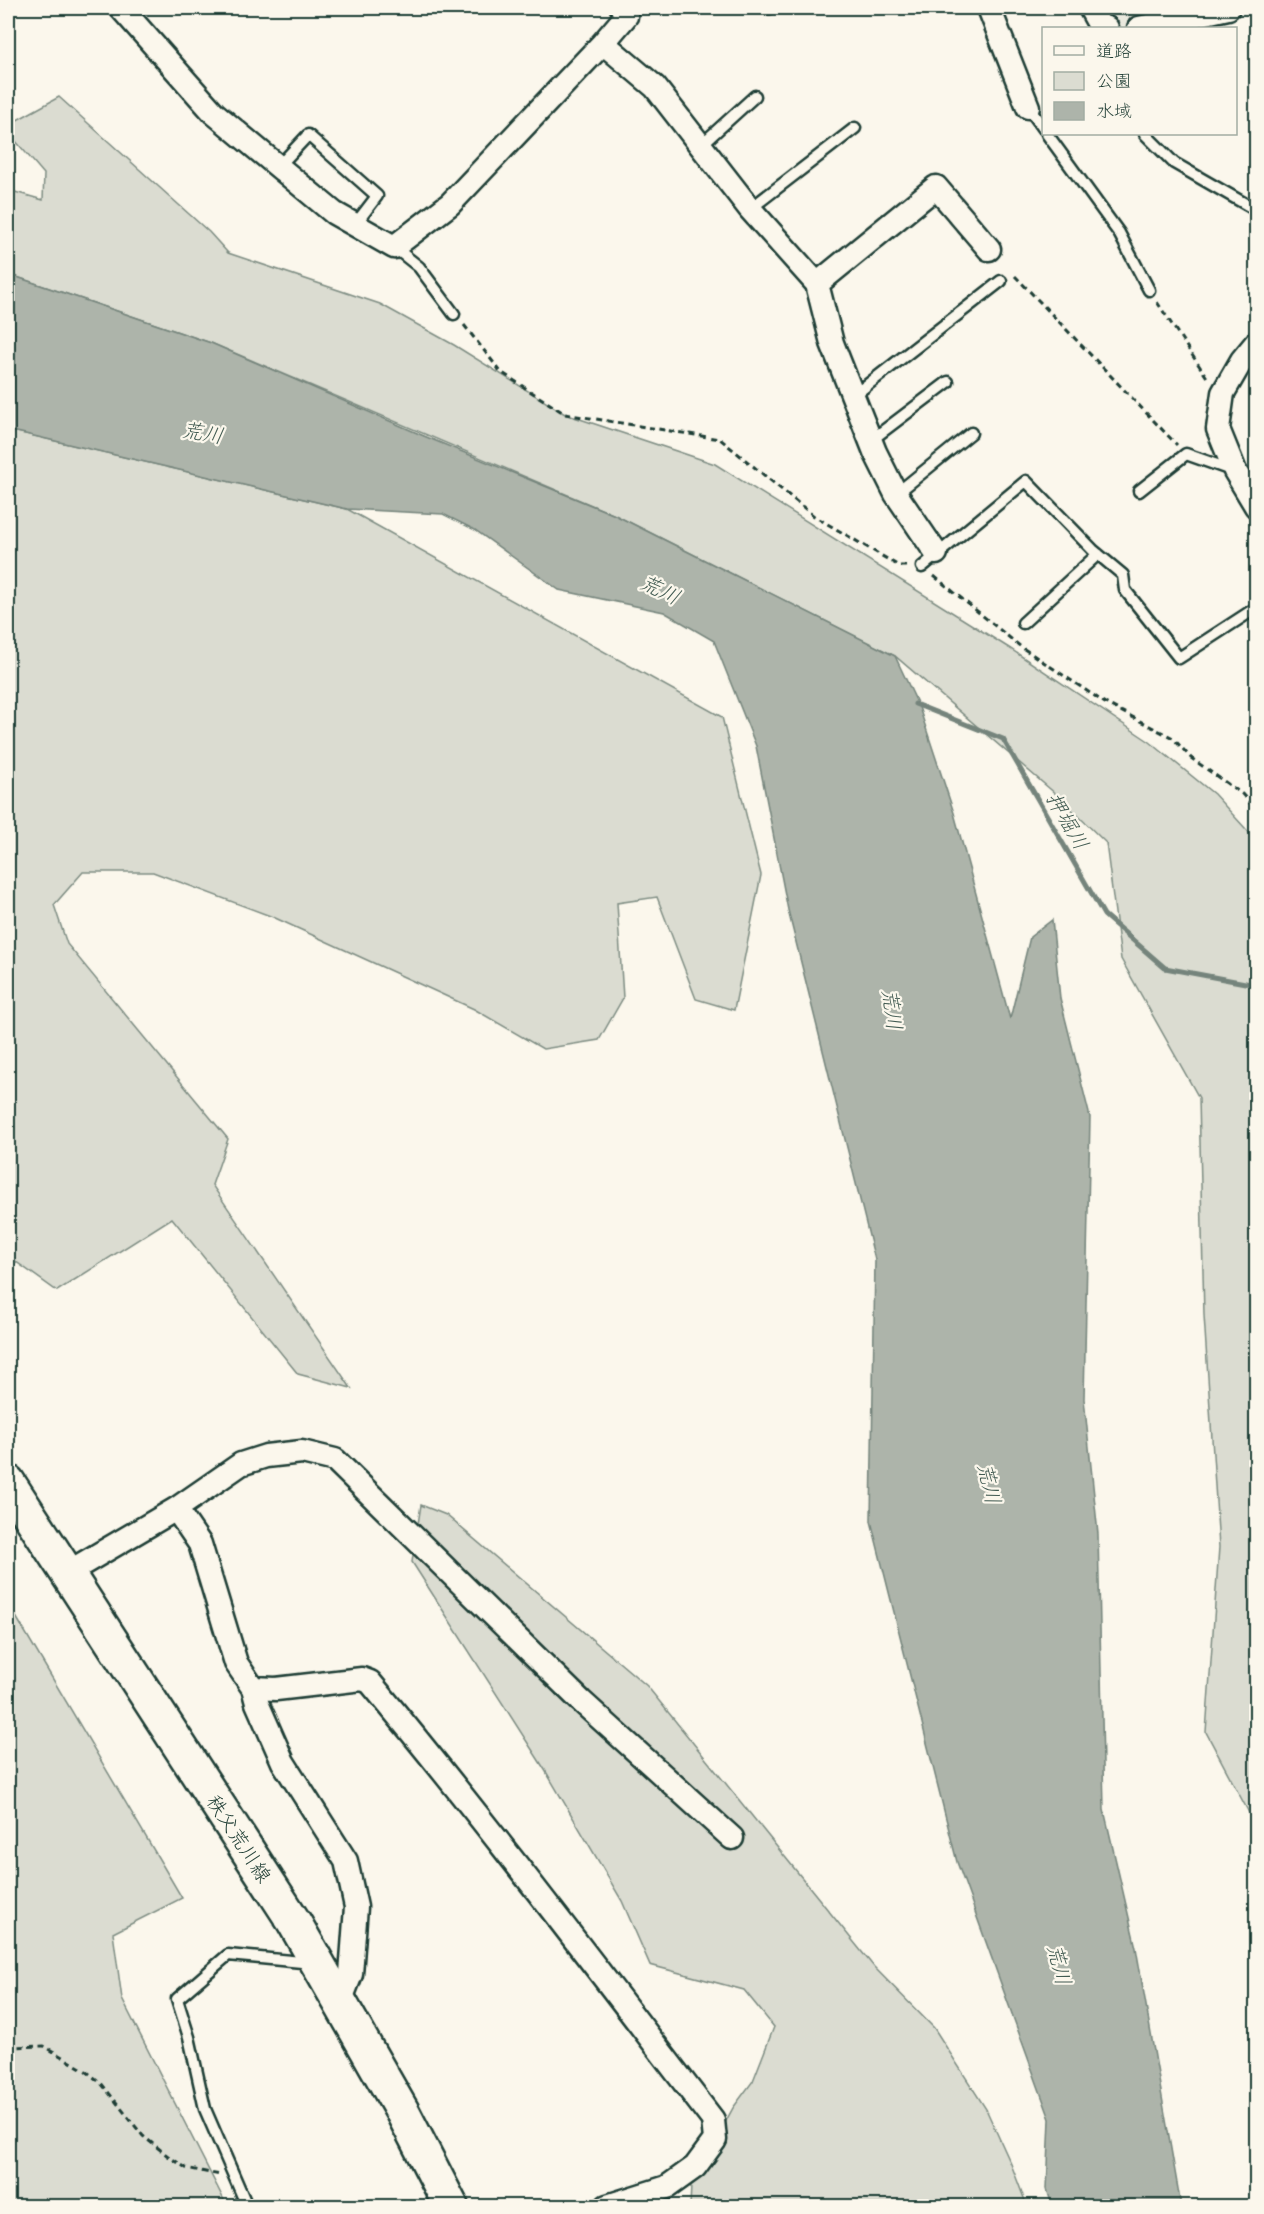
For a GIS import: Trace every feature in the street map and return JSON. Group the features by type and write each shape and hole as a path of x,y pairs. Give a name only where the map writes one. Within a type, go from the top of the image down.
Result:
{"main road":[{"name":"秩父荒川線","path":"8,1482 294,1922 402,2111 451,2206"}],"street":[{"path":"121,8 214,113 334,213 394,247 450,204 603,44 628,10"},
{"path":"990,8 1028,107"},
{"path":"1090,8 1100,26 1104,27"},
{"path":"1143,27 1228,8"},
{"path":"603,44 655,87 750,209 817,284 832,343 870,441 929,560"},
{"path":"817,284 936,187 989,249"},
{"path":"1257,343 1242,360 1222,393 1218,429 1235,471 1257,506"},
{"path":"67,1573 176,1509 241,1464 266,1456 302,1452 335,1460 581,1701 732,1838"},
{"path":"176,1509 200,1544 236,1663 253,1688 283,1762 346,1861 356,1907 351,1974 340,2002"},
{"path":"253,1688 276,1689 362,1679 370,1682 589,1957 712,2120 715,2140 695,2167 667,2187 607,2206"}],"lane":[{"path":"701,145 755,96"},
{"path":"1028,107 1042,126"},
{"path":"750,209 855,128"},
{"path":"278,167 308,135 377,196 354,226"},
{"path":"1048,135 1119,233 1149,290"},
{"path":"1146,135 1174,163 1257,210"},
{"path":"394,247 419,267 454,314"},
{"path":"853,396 1001,281"},
{"path":"870,441 948,382"},
{"path":"896,494 971,433"},
{"path":"1139,491 1186,454 1235,471"},
{"path":"929,560 1026,481 1098,554 1123,575 1125,590 1179,658 1257,608"},
{"path":"1023,622 1098,554"},
{"path":"247,2206 205,2109 189,2037 177,1999 228,1955 318,1964"}],"path":[{"path":"989,249 1186,454"},
{"path":"1149,290 1210,381 1222,393"},
{"path":"454,314 501,372 565,414 720,439 814,516 898,566 929,560 1021,647 1105,703 1173,738 1191,758 1242,794 1257,810"},
{"path":"8,2047 44,2046 86,2071 101,2083 143,2136 168,2156 186,2168 233,2178"}],"shaded area":[{"path":"1090,8 1228,8 1143,27 1106,27"}],"green space":[{"path":"59,97 209,232 228,253 380,304 454,345 565,414 715,464 1009,648 1150,742 1214,794 1256,840 1256,1826 1206,1732 1219,1547 1204,1315 1199,1098 1121,959 1106,843 1057,795 895,656 615,515 211,343 8,274 8,190 43,200 44,174 8,132 8,125"},
{"path":"8,430 347,509 722,717 761,875 734,1010 696,999 657,897 617,903 623,998 599,1040 543,1049 474,1009 273,917 153,872 83,872 54,905 67,944 228,1139 212,1185 351,1388 298,1374 172,1218 57,1291 8,1256"},
{"path":"421,1505 446,1515 647,1686 874,1967 934,2028 986,2109 1027,2206 690,2206 691,2186 733,2108 753,2081 774,2027 744,1990 650,1965 622,1901 545,1770 412,1562"},
{"path":"8,1603 182,1898 113,1933 122,1999 227,2206 8,2206 8,2016 11,2012 8,2008"}],"water":[{"name":"荒川","path":"8,274 211,343 424,436 615,515 895,656 919,707 954,813 1010,1019 1030,937 1052,920 1060,998 1090,1117 1084,1399 1098,1534 1104,1810 1136,1948 1181,2206 1052,2206 1047,2189 1050,2119 957,1862 871,1521 875,1260 788,910 756,746 714,641 664,612 559,590 475,530 443,514 347,509 8,430"}],"waterway":[{"name":"押堀川","path":"915,704 1003,739 1104,915 1165,968 1256,985"}]}
